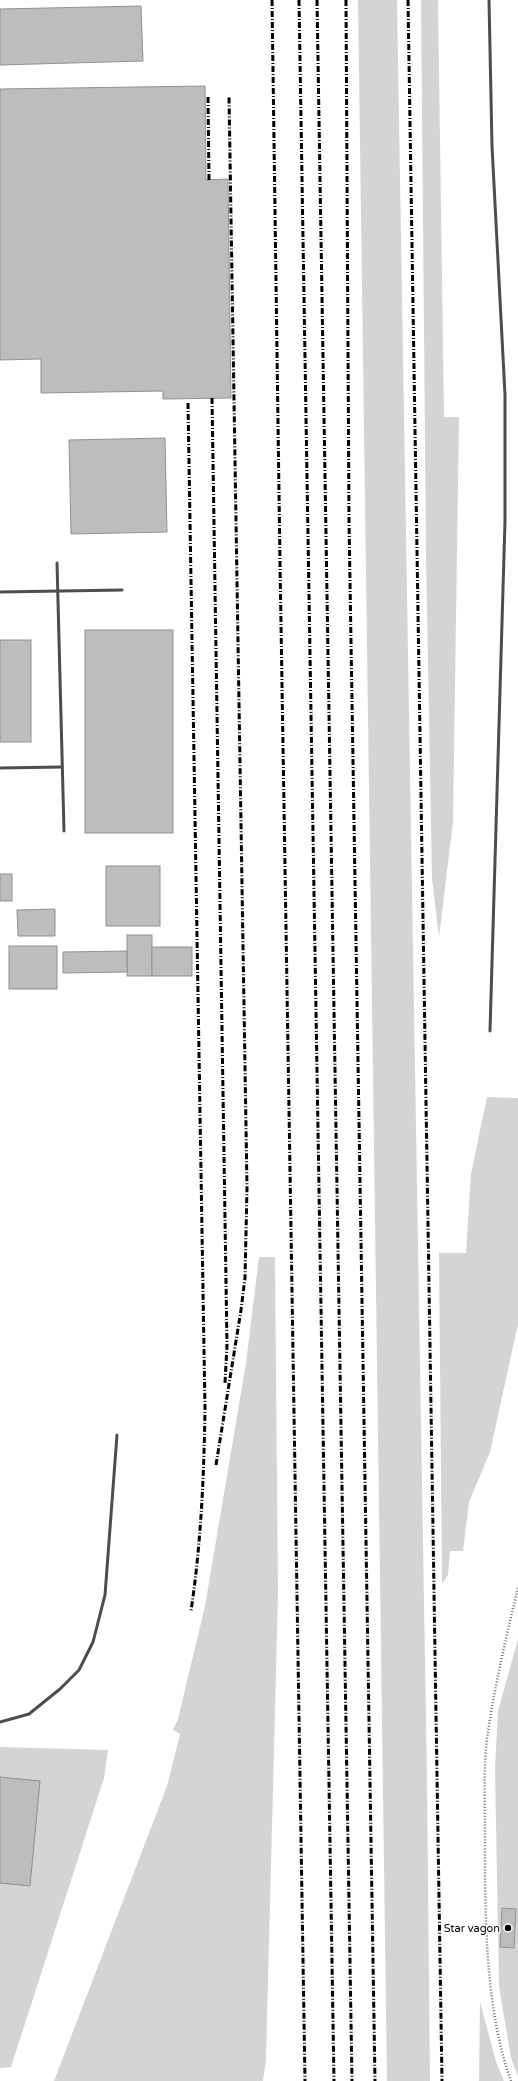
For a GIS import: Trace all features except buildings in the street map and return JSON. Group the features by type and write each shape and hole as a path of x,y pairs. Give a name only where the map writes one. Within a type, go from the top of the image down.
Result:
{"lane":[{"path":"489,0 492,146 505,395 505,521 490,1031"},
{"path":"57,563 61,767 64,831"},
{"path":"0,592 122,590"},
{"path":"0,768 61,767"},
{"path":"0,1722 29,1714 60,1689 79,1670 93,1642 105,1595 117,1435"}],"path":[{"path":"511,2081 502,2056 495,2023 488,1946 485,1862 485,1782 487,1734 498,1669 518,1587"}],"shaded area":[{"path":"358,0 397,0 427,1779 430,2081 387,2081"},
{"path":"421,0 438,0 444,417 459,417 453,822 439,937 432,879 426,555"},
{"path":"487,1097 518,1098 518,1324 490,1452 469,1502 463,1551 450,1551 448,1575 442,1584 439,1253 466,1253 471,1174"},
{"path":"259,1257 275,1257 278,1594 266,2059 263,2081 54,2081 167,1786 180,1734 173,1730 178,1719 205,1606 246,1363"},
{"path":"518,1639 518,2076 511,2058 499,1987 495,1768 498,1711"},
{"path":"0,1747 108,1750 104,1778 11,2067 0,2068"},
{"path":"480,2002 497,2065 504,2081 479,2081"}],"railway":[{"path":"272,0 305,2081"},
{"path":"299,0 334,2081"},
{"path":"317,0 352,2081"},
{"path":"346,0 349,521 375,2081"},
{"path":"408,0 442,2081"},
{"path":"216,1465 245,1278 247,1188 229,96"},
{"path":"208,97 209,180"},
{"path":"212,398 227,1345 225,1383"},
{"path":"188,403 205,1408 201,1510 191,1611"}],"place":[{"name":"Star vagon","path":"508,1928"}]}
